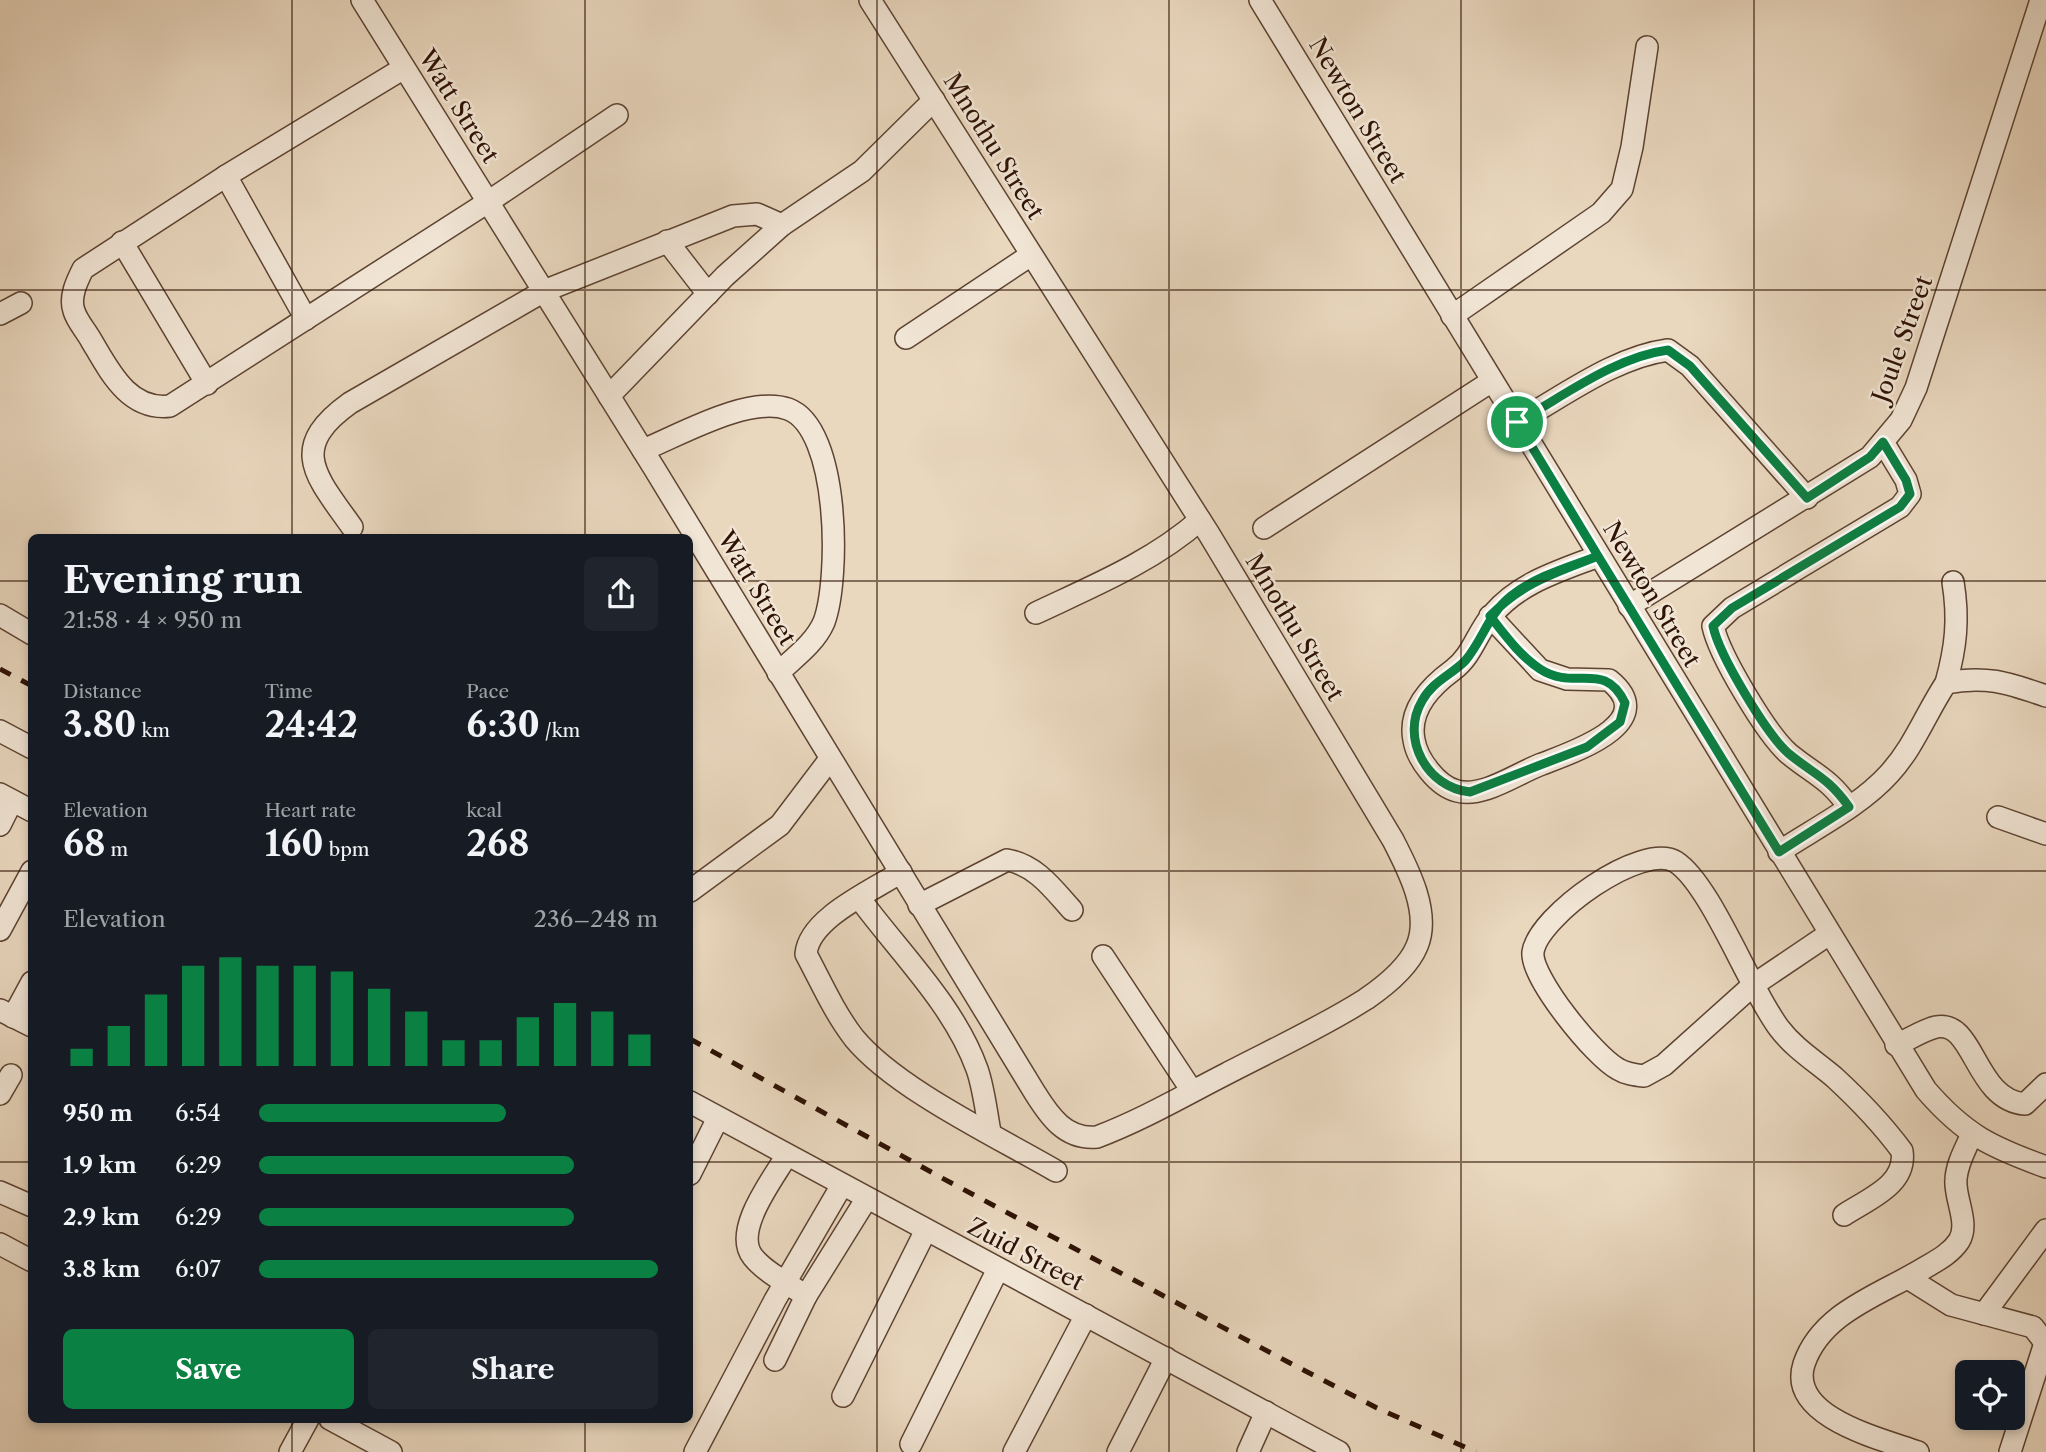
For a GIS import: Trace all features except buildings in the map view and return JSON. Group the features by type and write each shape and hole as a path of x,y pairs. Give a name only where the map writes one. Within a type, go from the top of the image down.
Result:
{"street":[{"name":"Watt Street","path":"362,0 643,450 1039,1101 1065,1130"},
{"name":"Mnothu Street","path":"870,0 1200,520 1393,840 1413,883 1421,931 1417,946 1394,977 1367,998 1192,1091 1097,1137 1082,1137 1065,1130"},
{"name":"Newton Street","path":"1261,0 1896,1045 1926,1090 1948,1115 1972,1134 2001,1151 2046,1167"},
{"name":"Joule Street","path":"1629,606 1870,457 1901,420 1916,388 2041,0"},
{"path":"1452,316 1601,213 1622,188 1632,147 1647,47"},
{"path":"404,68 226,176 83,269 73,295 73,311 117,384 156,408 170,406 488,202 617,115"},
{"path":"609,396 708,294 782,225 862,171 934,100"},
{"path":"226,176 306,319"},
{"path":"352,527 322,485 312,463 314,444 327,419 395,374 544,291 715,222 747,214 767,216 782,225"},
{"path":"667,241 708,294"},
{"path":"122,242 207,384"},
{"path":"906,338 1031,255"},
{"path":"0,314 21,303"},
{"path":"1517,422 1626,361 1649,352 1668,350 1690,366 1807,498"},
{"path":"1264,528 1492,381"},
{"path":"643,450 742,409 769,405 790,409 806,421 813,432 828,485 834,539 830,603 823,625 813,641 778,673"},
{"path":"1849,807 1834,785 1787,751 1716,641 1713,626 1732,608 1900,507 1910,494 1906,480 1883,442"},
{"path":"1036,613 1139,563 1176,540 1200,520"},
{"path":"1490,616 1540,670 1567,679 1609,680 1625,703 1625,713 1620,722 1587,747 1490,786 1470,792 1456,791 1434,776 1416,748 1413,724 1421,701 1431,688 1465,661 1490,616 1521,588 1598,556"},
{"path":"1779,852 1849,807 1888,776 1914,743 1946,683 1957,642 1958,612 1952,582"},
{"path":"0,615 28,632"},
{"path":"1946,683 1974,677 2013,684 2046,696"},
{"path":"0,731 28,746"},
{"path":"693,889 780,825 830,759"},
{"path":"0,825 6,797 28,809"},
{"path":"1998,817 2046,834"},
{"path":"1829,934 1752,986 1658,1070 1644,1076 1618,1069 1577,1031 1536,968 1533,953 1540,936 1555,918 1592,887 1634,863 1664,857 1685,869 1700,887 1752,986 1779,1028 1797,1048 1859,1101 1902,1151 1904,1162 1895,1181 1844,1215"},
{"path":"919,905 1007,860 1034,870 1072,910"},
{"path":"901,872 815,930 807,943 807,954 839,1017 872,1056 930,1099 1056,1171"},
{"path":"0,930 28,879"},
{"path":"860,899 931,991 976,1065 990,1132"},
{"path":"1103,956 1192,1091"},
{"path":"931,991 961,974"},
{"path":"15,1018 28,990"},
{"path":"1896,1045 1935,1027 1944,1027 1963,1039 1998,1095 2025,1104 2046,1084"},
{"path":"0,1094 11,1074"},
{"name":"Zuid Street","path":"693,1104 1339,1452"},
{"path":"693,1168 718,1118"},
{"path":"1918,1452 1830,1417 1811,1403 1804,1390 1802,1371 1808,1353 1819,1336 1840,1315 1947,1254 1961,1238 1963,1230 1956,1176 1972,1134"},
{"path":"787,1155 751,1218 747,1236 752,1256 806,1296"},
{"path":"695,1452 786,1282 842,1185"},
{"path":"0,1192 28,1204"},
{"path":"775,1360 806,1296 867,1198"},
{"path":"843,1395 926,1230"},
{"path":"1984,1314 2046,1230"},
{"path":"0,1244 28,1259"},
{"path":"911,1444 998,1269"},
{"path":"1908,1278 1941,1301 2033,1327 2046,1344 2010,1452"},
{"path":"1014,1452 1086,1315"},
{"path":"1118,1452 1166,1358"},
{"path":"1248,1452 1266,1412"},
{"path":"290,1452 306,1423"},
{"path":"337,1423 391,1452"}],"railway":[{"path":"0,669 28,684"},
{"path":"693,1041 942,1178 1288,1362 1377,1408 1476,1452"}],"route":[{"path":"1517,422 1598,556 1538,579 1508,598 1490,616 1465,661 1444,676 1421,701 1413,724 1413,736 1423,762 1434,776 1456,791 1470,792 1587,747 1620,722 1625,713 1625,703 1615,684 1599,678 1575,680 1556,677 1540,670 1509,640 1490,616 1508,598 1521,588 1538,579 1598,556 1779,852 1849,807 1834,785 1787,751 1757,710 1716,641 1713,626 1732,608 1900,507 1910,494 1906,480 1883,442 1870,457 1807,498 1690,366 1668,350 1649,352 1626,361 1517,422"}]}
